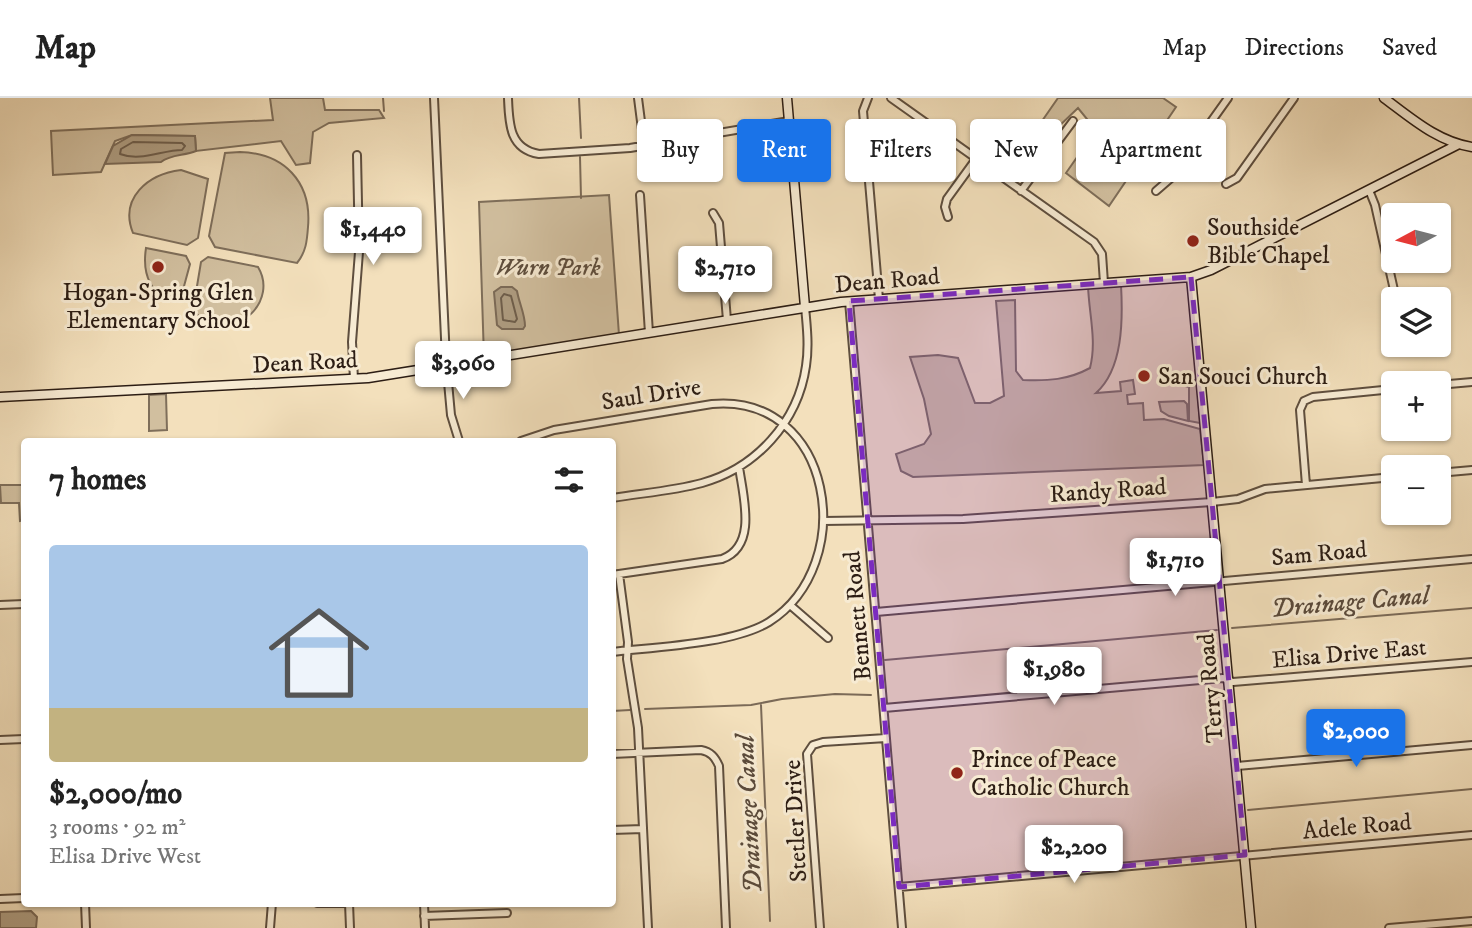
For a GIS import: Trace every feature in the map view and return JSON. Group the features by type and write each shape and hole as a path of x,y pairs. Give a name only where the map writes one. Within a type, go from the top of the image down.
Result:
{"main road":[{"path":"787,98 789,119"},
{"path":"1384,98 1431,132 1457,145 1472,147"},
{"name":"Dean Road","path":"0,397 354,379 447,367 849,301 1191,276 1211,270 1457,145"},
{"path":"794,182 805,307"},
{"name":"Terry Road","path":"1191,276 1251,928"}],"street":[{"path":"434,98 447,367 451,415 458,438"},
{"path":"508,98 512,135 521,146 533,153 582,153 637,146"},
{"path":"638,98 641,119"},
{"path":"868,98 863,111 879,299"},
{"path":"891,98 970,155"},
{"path":"1156,191 1171,178 1228,98"},
{"path":"1226,184 1237,178 1294,98"},
{"path":"1021,191 1073,121"},
{"path":"354,379 352,342 359,265 357,155"},
{"path":"948,217 945,207 947,199 970,167"},
{"path":"1008,182 1097,245 1102,254 1104,283"},
{"path":"1369,190 1393,287"},
{"path":"640,195 649,333"},
{"path":"712,213 719,223 727,320"},
{"name":"Bennett Road","path":"849,301 901,928"},
{"path":"616,497 692,486 724,475 739,467 772,439 786,424 806,367 805,307"},
{"path":"1451,384 1472,382"},
{"path":"1306,485 1301,399 1381,390"},
{"name":"Saul Drive","path":"530,438 554,430 723,403 746,406 786,424"},
{"path":"616,652 741,635 771,621 790,606 814,570 822,542 823,521 819,483 813,463 786,424"},
{"path":"648,928 640,753 616,575 722,559 738,550 744,539 745,529 739,467"},
{"path":"1451,472 1472,470"},
{"name":"Randy Road","path":"823,521 977,519 1212,502 1232,500 1265,489 1381,478"},
{"name":"Sam Road","path":"876,612 1472,559"},
{"path":"0,605 21,604"},
{"path":"790,606 828,638"},
{"name":"Elisa Drive East","path":"884,708 1223,678 1233,682 1472,662"},
{"name":"Stetler Drive","path":"820,928 807,754 813,745 823,741 886,738"},
{"path":"0,740 21,739"},
{"path":"1237,766 1472,745"},
{"path":"616,754 701,750 712,754 719,765 726,928"},
{"path":"616,830 643,829"},
{"name":"Adele Road","path":"899,887 1472,835"},
{"path":"0,899 21,898"},
{"path":"85,907 86,928"},
{"path":"270,928 272,907"},
{"path":"348,907 350,928"},
{"path":"424,907 425,928"},
{"path":"424,916 507,914"},
{"path":"1389,928 1472,921"}],"highlighted area":[{"path":"1191,277 1245,855 899,887 849,301"}],"green space":[{"path":"270,98 323,98 325,110 379,110 384,118 329,123 313,132 310,163 296,165 281,141 196,151 195,136 132,135 115,141 101,172 53,175 51,131 273,120"},
{"path":"1058,98 1163,98 1176,107 1168,119 1087,119 1078,108 1062,123 1062,119 1043,119"},
{"path":"240,152 270,158 282,164 300,184 308,211 308,227 306,246 297,263 215,247 209,236 225,153"},
{"path":"1076,159 1076,181 1066,173"},
{"path":"181,170 208,179 198,238 187,245 133,233 130,209 139,190 158,177"},
{"path":"1078,182 1125,182 1109,206"},
{"name":"Wurn Park","path":"609,195 619,335 484,358 479,202"},
{"path":"146,248 186,256 190,264 180,301 161,295 150,283 145,267"},
{"path":"208,257 258,267 263,280 263,292 252,313 242,321 218,325 204,320 193,310 201,262"},
{"path":"1121,285 1121,328 1116,358 1112,371 1096,393 1121,391 1120,382 1133,380 1135,394 1127,395 1128,404 1143,403 1144,420 1164,419 1200,429 1204,465 913,477 901,471 896,454 924,444 931,434 924,399 910,357 938,355 958,358 975,403 990,403 1004,396 996,301 1015,300 1016,371 1023,380 1049,380 1074,375 1090,368 1092,358 1093,338 1088,286"},
{"path":"1195,380 1200,423 1189,421 1189,387 1185,386 1185,382"},
{"path":"166,394 167,430 149,431 149,395"},
{"path":"1184,401 1187,404 1188,421 1161,411 1159,402"},
{"path":"0,485 21,485 21,521 19,503 1,503"}],"water":[{"path":"132,135 195,136 196,151 161,162 105,164 113,146"},
{"path":"501,287 512,287 517,291 525,322 523,329 502,329 497,325 494,292"},
{"path":"31,911 37,917 36,928 0,928 0,912"}],"waterway":[{"name":"Drainage Canal","path":"383,98 384,111"},
{"name":"Drainage Canal","path":"579,98 581,138"},
{"path":"580,157 581,198"},
{"name":"Drainage Canal","path":"1232,628 1472,608"},
{"path":"885,660 1217,630"},
{"name":"Drainage Canal","path":"645,709 751,705 835,694 871,695"},
{"name":"Drainage Canal","path":"761,705 770,921"},
{"name":"Drainage Canal","path":"616,711 630,710"},
{"path":"1248,810 1472,789"}],"place":[{"name":"Southside Bible Chapel","path":"1193,241"},
{"name":"Hogan-Spring Glen Elementary School","path":"158,267"},
{"name":"San Souci Church","path":"1144,376"},
{"name":"Prince of Peace Catholic Church","path":"957,773"}]}
